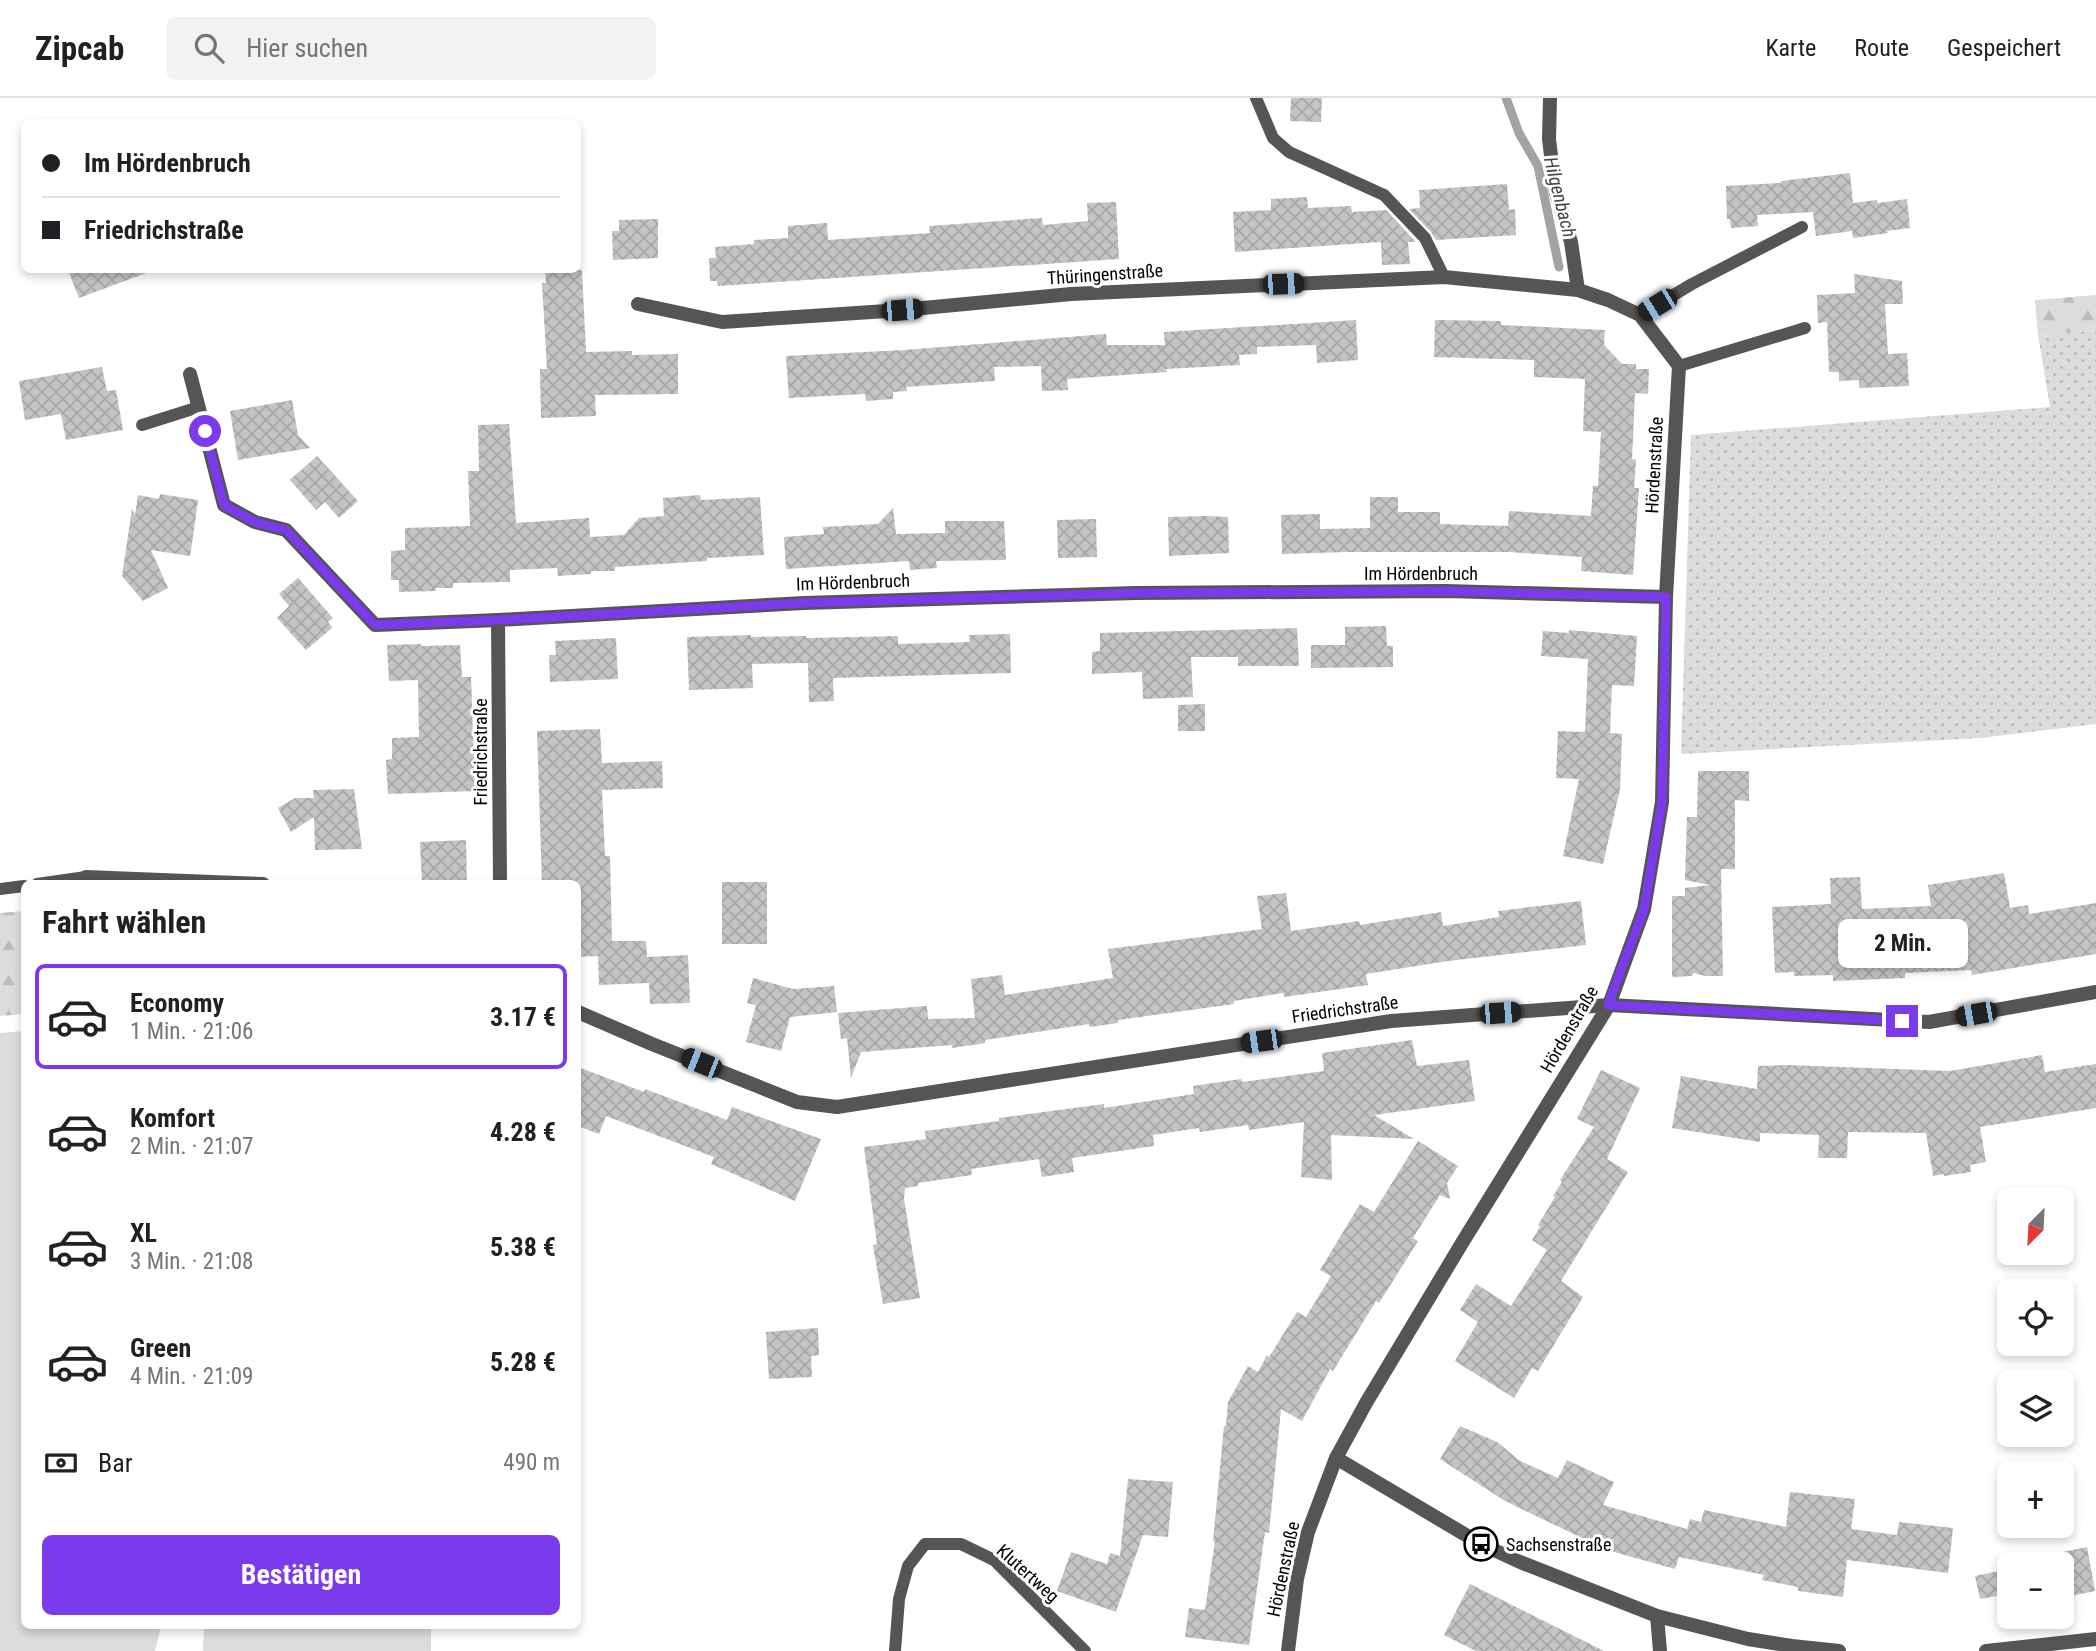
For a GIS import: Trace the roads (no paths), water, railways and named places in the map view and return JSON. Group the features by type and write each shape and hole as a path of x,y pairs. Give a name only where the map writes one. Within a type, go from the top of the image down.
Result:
{"street":[{"path":"1550,98 1549,139 1555,189 1571,243 1578,290 1640,315 1679,366"},
{"name":"Thüringenstraße","path":"638,304 722,322 902,310 1071,294 1444,277 1578,290"},
{"name":"Hördenstraße","path":"1288,1651 1297,1579 1308,1532 1336,1458 1366,1403 1608,1005 1644,909 1662,802 1666,597 1679,366"},
{"name":"Im Hördenbruch","path":"190,374 224,505 255,522 286,530 375,625 804,603 1136,593 1446,591 1666,597"},
{"name":"Friedrichstraße","path":"498,620 500,880"},
{"path":"86,877 162,880"},
{"name":"Friedrichstraße","path":"581,1013 797,1102 837,1107 1391,1021 1608,1005 1929,1022 2096,992"},
{"path":"1336,1458 1481,1544 1657,1616 1748,1639 1792,1647 1839,1651"},
{"path":"1657,1616 1660,1651"},
{"path":"1986,1651 2096,1639"}],"lane":[{"path":"1256,98 1273,138 1289,152 1384,195 1425,238 1444,277"},
{"path":"1640,315 1692,284 1802,227"},
{"path":"1679,366 1805,328"},
{"path":"142,425 199,407"},
{"path":"65,880 86,877"},
{"path":"0,889 21,886"},
{"name":"Klutertweg","path":"895,1651 900,1599 908,1566 925,1544 961,1544 994,1560 1085,1651"}],"waterway":[{"name":"Hilgenbach","path":"1506,98 1519,133 1538,166 1559,267"}],"place":[{"name":"Sachsenstraße","path":"1481,1544"}]}
